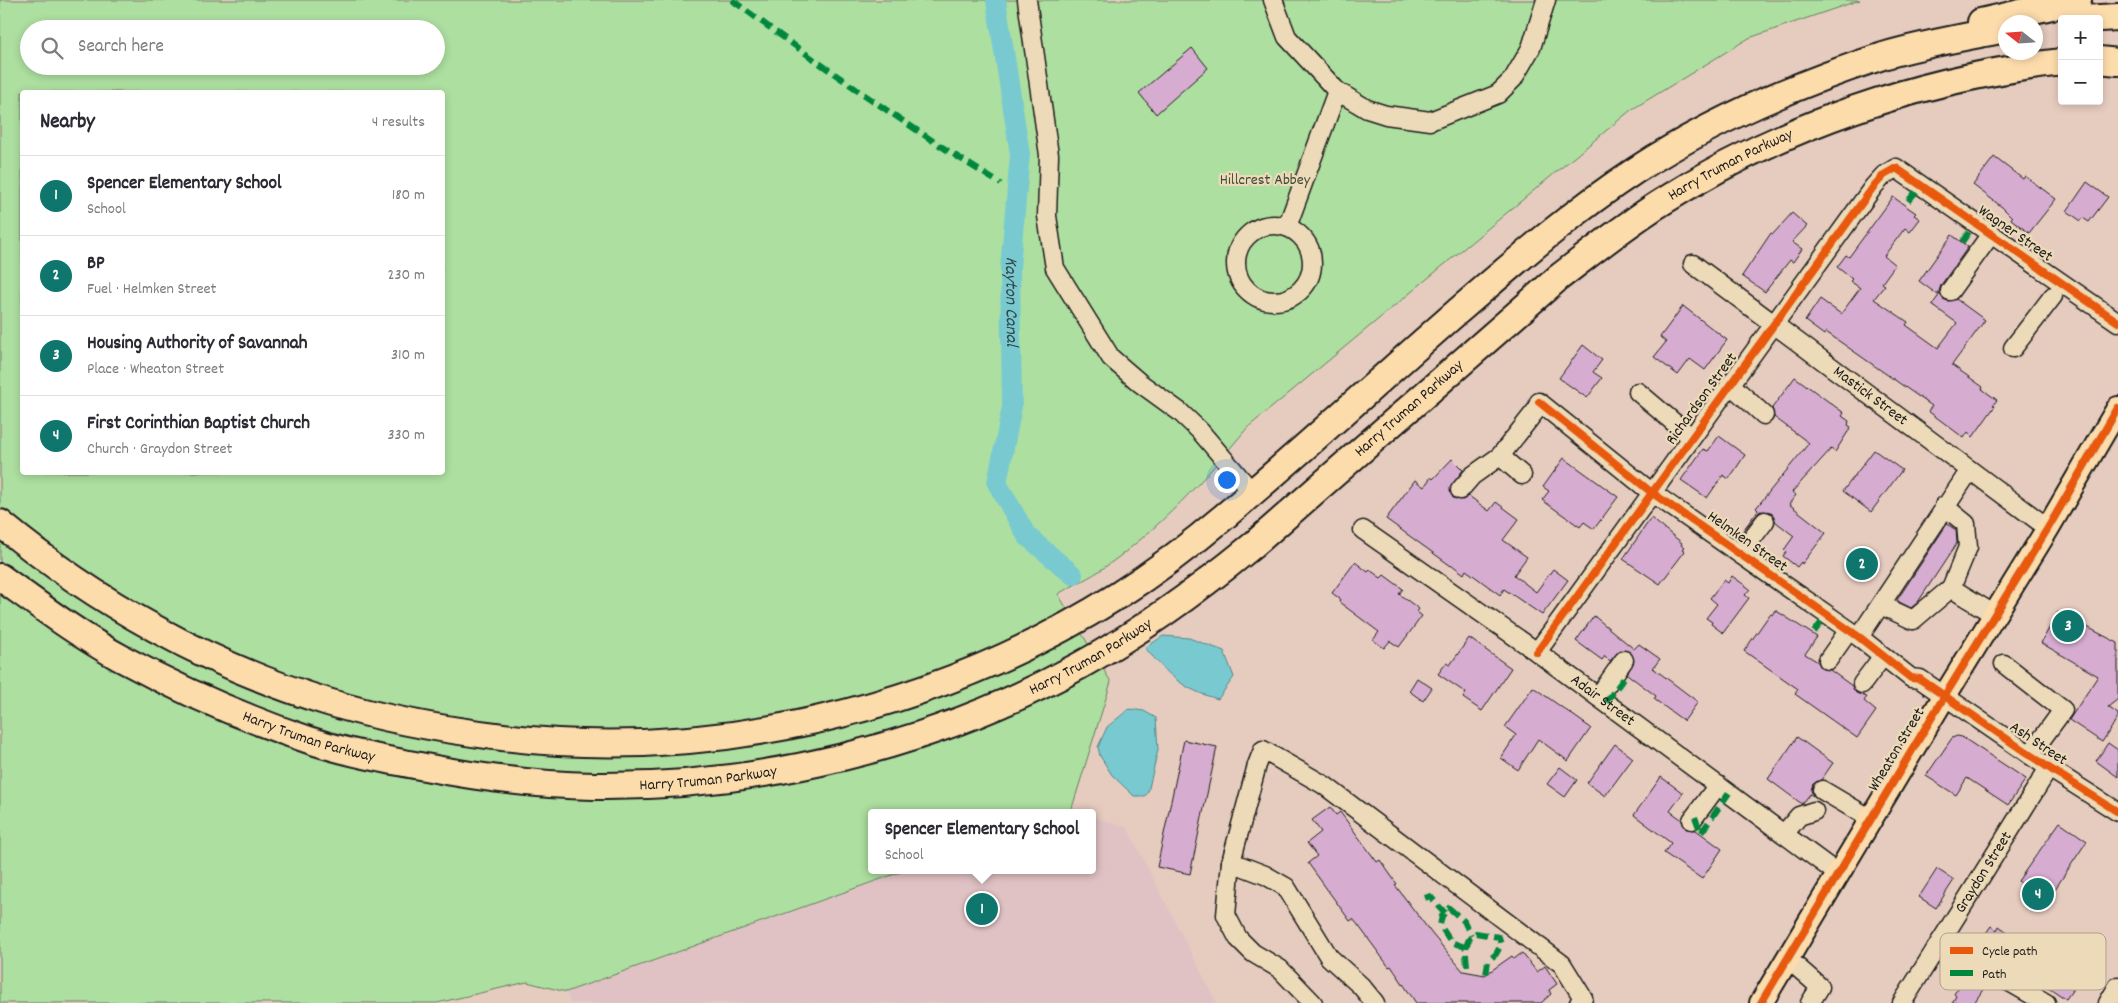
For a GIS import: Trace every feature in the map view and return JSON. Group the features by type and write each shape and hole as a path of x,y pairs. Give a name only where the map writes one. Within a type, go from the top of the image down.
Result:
{"highway":[{"path":"0,523 80,583 138,620 262,678 327,702 393,719 458,731 528,740 595,744 664,742 733,735 800,723 865,708 916,692 996,661 1057,630 1117,596 1168,561 1252,492 1532,247 1585,204 1640,167 1699,133 1761,103 1989,19 2078,0"},
{"path":"2103,18 2118,17"},
{"path":"2043,23 2058,21"},
{"path":"1888,55 1998,31"},
{"path":"2103,59 2118,58"},
{"path":"2103,60 2118,62"},
{"name":"Harry Truman Parkway","path":"0,577 57,618 118,656 182,688 246,717 315,742 384,760 524,782 594,786 666,784 756,773 809,764 876,748 947,725 1012,698 1077,667 1141,630 1202,587 1252,546 1558,278 1610,238 1662,202 1718,169 1777,140 1899,94 2018,68 2058,63"}],"main road":[{"name":"Wheaton Street","path":"1761,1003 1944,697 2048,528 2118,408"}],"street":[{"path":"1027,0 1049,155 1047,216 1054,268 1111,358 1140,383 1180,412 1200,431 1252,492"},
{"path":"1273,0 1287,37 1337,91 1367,109 1386,115 1430,121 1498,94 1513,80 1531,48 1546,0"},
{"path":"1287,227 1337,91"},
{"name":"Wagner Street","path":"1896,168 2118,322"},
{"name":"Richardson Street","path":"1537,652 1874,186 1884,175 1896,168"},
{"path":"1276,225 1287,227 1299,234 1306,244 1311,255 1312,268 1301,290 1291,297 1280,300 1267,300 1256,296 1246,288 1239,278 1236,265 1237,252 1243,241 1252,232 1263,226 1276,225"},
{"path":"1950,291 1991,234"},
{"name":"Mastick Street","path":"1693,264 2048,528"},
{"path":"2013,348 2053,296"},
{"path":"1730,384 1764,415"},
{"path":"1638,392 1692,437"},
{"name":"Helmken Street","path":"1500,456 1540,403 1651,492 1854,634 1911,678 1920,679 1944,697"},
{"path":"1460,490 1472,476 1500,456 1522,475"},
{"path":"1828,660 1881,605 1944,506 1970,470"},
{"path":"1881,605 1912,620 1951,588 1968,546 1966,524 1944,506"},
{"path":"1740,554 1765,521"},
{"name":"Adair Street","path":"1363,530 1537,652 1838,874"},
{"path":"1951,588 1995,615"},
{"path":"1862,684 1883,656"},
{"path":"1598,697 1624,660"},
{"path":"2004,664 2063,710 2030,755"},
{"name":"Ash Street","path":"1944,697 2118,812"},
{"path":"1312,1003 1280,968 1253,952 1238,938 1226,915 1231,862 1257,765 1263,750 1324,785 1562,964 1583,998 1579,1003"},
{"name":"Graydon Street","path":"1946,933 2049,768"},
{"path":"1692,820 1718,785"},
{"path":"1822,790 1871,819"},
{"path":"1784,834 1799,816 1814,811"},
{"path":"1231,862 1265,875 1286,887 1329,956 1360,986 1374,1003"},
{"name":"Graydon Street","path":"1902,1003 1940,942"},
{"path":"1788,959 1820,987 1810,1003"},
{"path":"2108,1003 2118,986"},
{"path":"2023,990 2046,1003"}],"shaded area":[{"path":"1096,818 1127,827 1217,1003 570,1003 566,992 895,874 1096,874"}],"green space":[{"name":"Hillcrest Abbey","path":"0,0 1860,0 1749,38 1631,110 1247,428 1215,466 1163,520 1099,571 1058,594 1111,682 1072,809 868,809 868,874 895,874 566,992 527,982 437,1003 0,1003"}],"water":[{"path":"1163,636 1189,638 1224,651 1234,677 1218,699 1185,686 1161,666 1145,648"},
{"path":"1129,709 1144,711 1156,718 1158,750 1148,792 1145,796 1134,796 1112,775 1100,756 1098,747 1107,727"}],"building":[{"path":"1192,48 1208,68 1156,114 1139,93"},
{"path":"1994,157 2023,179 2025,176 2056,199 2029,233 2011,219 2012,217 2002,207 1973,185"},
{"path":"2087,182 2108,197 2089,222 2083,218 2081,221 2067,211"},
{"path":"1893,197 1916,213 1914,215 1920,219 1910,232 1905,228 1884,256 1895,265 1882,283 1885,285 1874,299 1908,322 1906,325 1938,348 1957,323 1932,305 1940,294 1943,299 1948,301 1956,299 1985,320 1952,365 1983,387 1982,389 1997,400 1993,405 1995,406 1973,437 1968,432 1964,438 1928,411 1932,406 1826,332 1824,335 1805,321 1820,299 1841,314 1860,288 1850,281 1852,279 1837,267 1846,255 1849,257"},
{"path":"1792,213 1807,226 1792,242 1802,249 1793,262 1790,260 1765,292 1742,276 1771,233 1773,234"},
{"path":"1952,235 1968,247 1941,285 1938,295 1919,281"},
{"path":"1683,306 1727,340 1705,370 1690,359 1678,375 1654,357 1666,342 1660,337"},
{"path":"1583,345 1602,360 1593,372 1602,378 1587,398 1559,378"},
{"path":"1795,377 1844,413 1842,416 1849,421 1848,425 1851,427 1835,452 1831,449 1792,492 1796,495 1789,504 1826,533 1802,564 1801,562 1797,567 1783,556 1786,552 1784,550 1794,536 1776,522 1771,512 1760,511 1739,536 1758,510 1756,508 1809,443 1774,417 1772,408"},
{"path":"1719,436 1745,455 1729,479 1723,475 1707,498 1681,480 1703,449 1708,451"},
{"path":"1874,450 1902,470 1871,512 1843,491"},
{"path":"1564,458 1618,497 1594,529 1584,522 1580,527 1542,500 1549,491 1543,487"},
{"path":"1452,459 1463,470 1450,488 1453,498 1463,500 1469,496 1489,511 1496,502 1519,519 1503,540 1527,557 1514,575 1536,592 1553,569 1568,580 1542,615 1504,589 1500,595 1466,570 1464,574 1451,566 1386,519 1415,480 1424,487 1431,477 1433,479"},
{"path":"1651,518 1682,543 1681,545 1684,547 1682,549 1685,551 1660,584 1623,559"},
{"path":"1947,524 1956,530 1957,543 1918,602 1911,608 1901,603 1897,600"},
{"path":"1355,562 1368,572 1370,570 1381,578 1384,575 1403,589 1399,594 1419,609 1417,612 1422,616 1399,647 1390,641 1384,648 1373,640 1379,632 1339,602 1340,599 1332,593"},
{"path":"1732,576 1750,589 1745,595 1749,598 1723,633 1706,618 1717,604 1710,598 1724,580 1728,583"},
{"path":"1775,610 1817,637 1805,654 1818,662 1822,669 1830,670 1852,686 1856,693 1867,697 1864,701 1876,711 1857,738 1795,694 1798,689 1744,651 1770,614 1772,615"},
{"path":"2058,612 2118,643 2118,699 2108,707 2118,714 2118,718 2102,742 2069,720 2098,676 2041,643"},
{"path":"1594,616 1634,649 1639,644 1660,659 1653,668 1698,702 1684,721 1654,699 1656,696 1627,674 1634,661 1630,652 1620,650 1610,661 1605,656 1602,660 1576,641"},
{"path":"1469,638 1511,668 1482,711 1463,698 1466,693 1438,674 1446,663 1450,665"},
{"path":"1417,678 1432,688 1423,701 1409,691"},
{"path":"1533,687 1591,728 1568,761 1538,739 1518,770 1501,758 1516,735 1505,727"},
{"path":"1797,737 1833,763 1821,780 1813,784 1811,790 1813,796 1810,794 1802,804 1768,779"},
{"path":"1962,737 2026,779 2008,805 1967,778 1956,795 1926,776 1952,738"},
{"path":"1184,740 1217,747 1190,874 1157,867"},
{"path":"2108,743 2118,750 2118,777 2096,761"},
{"path":"1615,744 1633,758 1605,796 1587,783"},
{"path":"1560,767 1577,780 1565,797 1547,784"},
{"path":"1661,777 1683,793 1670,811 1681,819 1686,829 1696,830 1722,849 1702,879 1664,853 1671,843 1634,815"},
{"path":"1330,807 1336,815 1340,812 1377,862 1380,860 1397,884 1395,885 1463,971 1485,975 1512,956 1514,959 1522,953 1537,972 1545,966 1557,984 1549,990 1551,994 1541,1003 1416,1003 1391,966 1389,967 1353,919 1350,921 1308,863 1317,856 1307,843 1321,832 1312,820"},
{"path":"2060,822 2087,841 2047,901 2018,881"},
{"path":"1937,869 1954,880 1936,908 1919,897"},
{"path":"1991,926 1997,930 1999,926 2009,933 1986,933"},
{"path":"1957,990 1983,990 1974,1003 1952,1003 1956,996 1954,994"},
{"path":"2052,990 2072,990 2066,999"}],"waterway":[{"name":"Kayton Canal","path":"996,0 1020,154 1010,268 1012,407 997,483 1027,536 1073,575"}],"marked path":[{"path":"732,0 864,95 1001,184"},
{"path":"1908,201 1921,186"},
{"path":"1962,242 1975,223"},
{"path":"1814,632 1827,615"},
{"path":"1606,702 1627,674"},
{"path":"1695,817 1701,833 1729,793"},
{"path":"1425,898 1430,896 1445,913"},
{"path":"1465,947 1451,942 1440,925 1442,916 1449,908 1464,921 1471,936"},
{"path":"1467,966 1466,947 1472,936 1476,933 1499,937 1501,945 1496,954 1488,961 1486,975"}],"cycle path":[{"path":"1537,652 1874,186 1884,175 1896,168 2118,322"},
{"path":"1539,402 1651,492 1859,637 1911,678 1920,679 2049,768 2118,812"},
{"path":"1761,1003 1944,697 2048,528 2118,408"}],"place":[{"name":"BP","path":"1862,564"},
{"name":"Housing Authority of Savannah","path":"2068,626"},
{"name":"First Corinthian Baptist Church","path":"2038,894"},
{"name":"Spencer Elementary School","path":"982,909"}]}
